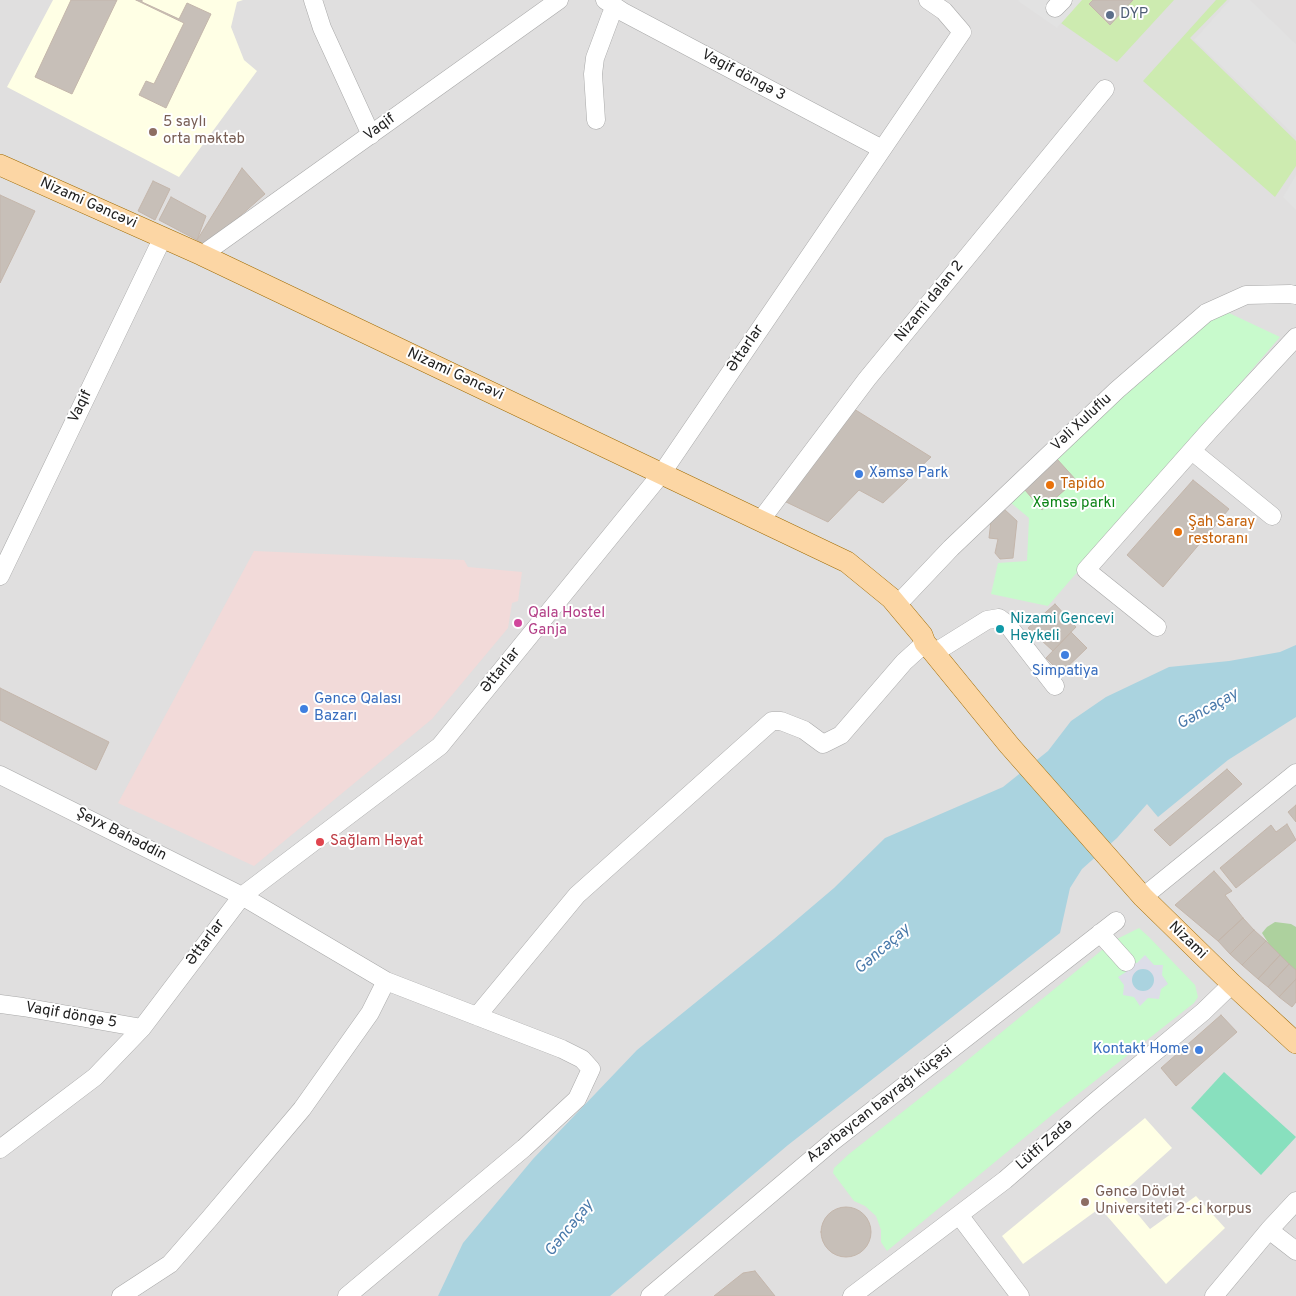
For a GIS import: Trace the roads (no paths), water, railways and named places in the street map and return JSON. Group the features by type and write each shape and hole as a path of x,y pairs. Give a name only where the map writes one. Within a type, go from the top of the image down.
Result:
{"main road":[{"name":"Nizami Gəncəvi","path":"0,165 202,255 847,562 891,598 922,635 930,648"},
{"name":"Nizami","path":"930,648 1009,745 1112,863 1143,897 1232,984"},
{"path":"1232,984 1296,1043"}],"street":[{"path":"313,0 322,28 371,135"},
{"name":"Vaqif","path":"202,255 559,0"},
{"name":"Əttarlar","path":"0,1149 95,1077 142,1028 242,896 440,746 662,473 962,32 944,11 928,0"},
{"path":"596,120 593,74 595,58 611,15 610,4"},
{"name":"Vagif döngə 3","path":"610,4 882,149"},
{"name":"Nizami dalan 2","path":"760,521 867,379 1105,89"},
{"name":"Vaqif","path":"0,576 162,237"},
{"name":"Vəli Xuluflu","path":"897,605 980,520 1118,390 1206,313 1246,295 1296,295"},
{"path":"1157,627 1086,570 1192,450 1296,337"},
{"path":"1192,450 1272,516"},
{"path":"477,1016 577,895 772,721 782,721 804,730 823,744 840,735 904,662 988,620 999,618 1008,624 1055,686"},
{"path":"1143,897 1296,773"},
{"name":"Şeyx Bahəddin","path":"0,775 242,896 386,981 562,1049 582,1060 591,1069 577,1099 524,1148 347,1296"},
{"name":"Azərbaycan bayrağı küçəsi","path":"650,1296 832,1142 1116,921"},
{"path":"1100,933 1126,962"},
{"path":"121,1296 170,1264 302,1109 370,1013 386,981"},
{"name":"Lütfi Zadə","path":"852,1296 1005,1180 1203,1012 1232,984"},
{"name":"Vaqif döngə 5","path":"0,1004 142,1028"},
{"path":"1214,1296 1296,1200"},
{"path":"959,1214 1020,1296"},
{"path":"1269,1230 1296,1251"}],"water":[{"name":"Gəncəçay","path":"1296,645 1296,717 1228,760 1158,817 1147,804 1117,838 1082,869 1070,888 1060,933 788,1145 610,1296 438,1296 463,1243 533,1159 637,1050 834,888 885,838 1003,787 1048,751 1071,721 1106,697 1169,667 1229,661 1280,652"},
{"path":"1139,969 1147,969 1154,976 1154,984 1147,991 1139,991 1132,984 1132,976"}],"place":[{"name":"DYP","path":"1110,15"},
{"name":"5 saylı orta məktəb","path":"153,132"},
{"name":"Xəmsə Park","path":"859,474"},
{"name":"Tapido","path":"1050,485"},
{"name":"Şah Saray restoranı","path":"1178,532"},
{"name":"Qala Hostel Ganja","path":"518,623"},
{"name":"Nizami Gencevi Heykeli","path":"1000,629"},
{"name":"Simpatiya","path":"1065,655"},
{"name":"Gəncə Qalası Bazarı","path":"304,709"},
{"name":"Sağlam Həyat","path":"320,842"},
{"name":"Kontakt Home","path":"1199,1050"},
{"name":"Gəncə Dövlət Universiteti 2-ci korpus","path":"1085,1202"}],"park label":[{"name":"Xəmsə parkı","path":"1074,504"}]}
